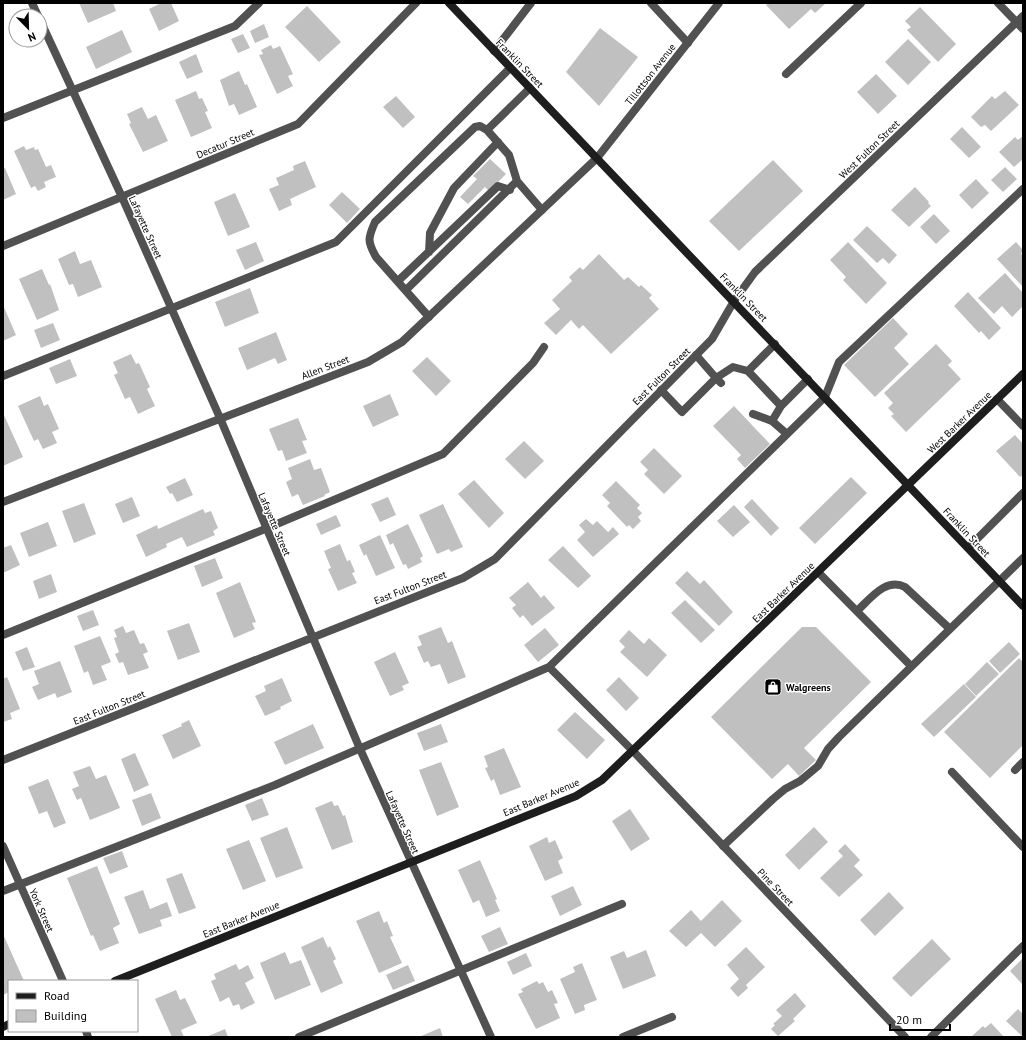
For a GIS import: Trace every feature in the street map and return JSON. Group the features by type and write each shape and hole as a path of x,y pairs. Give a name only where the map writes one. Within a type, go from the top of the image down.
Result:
{"street":[{"path":"3,118 236,26 259,3"},
{"name":"Decatur Street","path":"3,246 298,124 416,3"},
{"name":"Franklin Street","path":"449,3 1023,606"},
{"path":"494,51 532,3"},
{"path":"651,3 688,43"},
{"name":"Tillottson Avenue","path":"597,158 719,3"},
{"path":"786,74 861,3"},
{"path":"998,3 1023,29"},
{"name":"West Fulton Street","path":"734,301 755,272 1023,16"},
{"name":"Lafayette Street","path":"48,38 122,197 220,418 265,529 313,636 360,749 460,972 491,1037"},
{"path":"3,376 336,242 510,68"},
{"path":"486,130 530,88"},
{"path":"429,317 376,257 370,247 368,238 374,222 475,127 480,126 486,130 510,155 517,181 542,210"},
{"path":"429,252 430,233 454,188 498,142"},
{"name":"Allen Street","path":"3,502 368,362 402,342 597,158"},
{"path":"406,290 510,190 517,181"},
{"path":"398,281 498,186 510,190"},
{"path":"3,891 268,787 549,667 825,397 839,362 1023,189"},
{"name":"East Fulton Street","path":"3,760 313,636 463,578 494,559 712,339 734,301"},
{"path":"748,372 775,344"},
{"path":"3,635 265,529 443,454 533,363 544,347"},
{"path":"696,354 719,381"},
{"path":"661,390 682,412 719,381 733,367 748,372 782,406"},
{"name":"West Barker Avenue","path":"909,485 1023,374"},
{"path":"772,421 782,406 808,379"},
{"path":"997,399 1023,426"},
{"path":"753,414 772,421 787,434"},
{"name":"East Barker Avenue","path":"117,980 410,861 576,796 602,780 909,485"},
{"path":"968,548 1023,493"},
{"path":"724,846 773,799 785,789 800,781 818,766 828,749 839,737 1023,558"},
{"path":"818,572 911,666"},
{"path":"857,611 884,587 892,584 899,584 905,587 950,629"},
{"name":"Pine Street","path":"549,667 633,751 905,1037"},
{"path":"1015,770 1023,762"},
{"path":"952,772 1023,847"},
{"name":"York Street","path":"3,846 63,980"},
{"path":"299,1037 622,904"},
{"path":"931,1037 1023,946"},
{"path":"623,1037 672,1017"}],"building":[{"path":"79,3 113,3 116,11 88,23"},
{"path":"161,3 171,3 179,21 159,31 149,9"},
{"path":"768,3 826,3 815,13 811,9 789,29 766,5"},
{"path":"307,6 341,42 319,62 285,27"},
{"path":"920,7 956,44 938,62 907,30 911,27 905,21"},
{"path":"264,24 269,37 255,43 250,31"},
{"path":"600,28 638,57 599,106 566,72"},
{"path":"122,30 132,52 96,69 86,47"},
{"path":"243,34 250,48 238,53 231,39"},
{"path":"908,39 931,62 908,85 885,62"},
{"path":"271,45 273,49 280,46 293,74 288,76 293,86 277,94 259,55 263,54 261,50"},
{"path":"196,54 203,72 187,79 179,62"},
{"path":"239,71 245,85 247,84 257,107 239,115 234,104 229,106 220,80"},
{"path":"876,74 897,96 878,114 857,92"},
{"path":"196,91 199,99 202,98 208,111 205,112 212,128 191,137 175,100"},
{"path":"1005,91 1019,105 991,131 985,125 981,127 971,117 992,96 995,99"},
{"path":"396,96 415,117 403,128 383,107"},
{"path":"142,107 148,119 156,115 168,141 143,152 129,124 131,123 127,114"},
{"path":"962,127 981,147 969,158 950,139"},
{"path":"1023,136 1023,159 1014,167 999,152 1015,137 1018,140"},
{"path":"24,146 26,150 34,147 35,150 38,149 46,167 51,165 56,177 44,182 46,187 38,191 35,186 31,188 14,151"},
{"path":"490,159 506,174 489,191 485,187 468,204 460,197 477,179 473,176"},
{"path":"773,160 803,191 739,251 709,221"},
{"path":"305,161 316,187 290,199 292,205 279,211 269,189 279,185 276,178 294,170 293,166"},
{"path":"1005,167 1017,179 1003,192 991,180"},
{"path":"5,168 16,194 3,200 3,169"},
{"path":"976,179 989,193 972,209 959,195"},
{"path":"915,187 931,206 909,227 891,210"},
{"path":"342,192 360,209 347,223 329,205"},
{"path":"235,193 250,227 228,236 214,202"},
{"path":"934,214 950,231 936,244 920,227"},
{"path":"867,226 897,255 889,264 883,258 877,263 853,240"},
{"path":"256,242 264,261 245,270 236,250"},
{"path":"848,242 887,283 866,304 843,280 846,277 830,260"},
{"path":"1016,242 1023,250 1021,254 1023,256 1023,287 997,259"},
{"path":"75,251 80,264 91,260 102,287 78,297 73,284 69,285 58,259"},
{"path":"599,254 624,280 628,277 639,287 641,285 652,295 649,298 659,309 611,354 583,325 579,329 571,320 556,335 544,323 560,309 552,300 572,281 569,277 580,267 583,270"},
{"path":"42,269 49,285 50,284 59,310 37,320 19,279"},
{"path":"1005,273 1023,293 1023,306 1012,317 1002,306 994,314 978,298"},
{"path":"250,288 259,313 225,327 215,302"},
{"path":"968,292 1001,328 989,340 981,331 979,333 954,306"},
{"path":"3,305 16,335 3,341"},
{"path":"893,318 908,334 894,348 909,364 875,397 844,365"},
{"path":"53,323 60,340 41,348 34,330"},
{"path":"276,332 287,360 278,364 275,358 247,370 238,348"},
{"path":"936,344 952,361 948,365 961,379 906,432 891,416 894,414 888,408 893,403 884,393"},
{"path":"131,354 136,364 139,363 150,387 147,389 155,406 138,414 130,397 125,399 114,375 118,373 113,362"},
{"path":"427,357 451,381 436,396 412,371"},
{"path":"70,359 77,376 56,384 49,368"},
{"path":"390,394 399,415 373,427 363,406"},
{"path":"40,396 44,406 48,404 59,429 52,432 57,443 43,449 38,439 34,441 18,406"},
{"path":"734,406 770,444 745,468 737,459 741,455 713,426"},
{"path":"3,413 23,457 3,466"},
{"path":"298,418 307,440 302,441 307,453 286,461 282,450 278,451 269,429"},
{"path":"1015,435 1023,444 1023,475 1020,477 996,451"},
{"path":"524,441 544,461 525,479 505,459"},
{"path":"654,448 682,476 664,494 644,474 648,470 640,462"},
{"path":"310,459 314,470 321,468 330,492 324,495 325,496 303,505 298,494 292,497 286,482 292,479 288,468"},
{"path":"851,477 867,493 815,544 799,528"},
{"path":"185,478 193,495 177,502 172,493 170,494 166,487"},
{"path":"474,480 504,513 489,528 458,494"},
{"path":"616,481 640,505 637,508 642,513 638,517 641,521 633,529 629,525 627,527 607,506 610,503 602,495"},
{"path":"132,497 140,516 123,523 115,504"},
{"path":"388,497 396,515 380,522 371,504"},
{"path":"752,499 779,528 771,536 744,507"},
{"path":"84,503 96,534 74,543 62,511"},
{"path":"443,504 463,547 451,552 449,549 437,554 419,515"},
{"path":"734,505 750,522 733,537 717,521"},
{"path":"203,509 205,513 211,511 218,528 213,531 215,535 187,547 182,537 166,544 167,547 146,557 136,535 157,525 158,529"},
{"path":"336,515 341,526 321,535 316,524"},
{"path":"586,519 593,525 597,521 608,532 613,527 619,534 593,557 577,540 585,532 579,525"},
{"path":"48,522 57,546 29,557 20,533"},
{"path":"408,524 423,556 420,558 422,562 408,569 406,564 403,565 393,543 390,545 386,535"},
{"path":"380,535 395,568 376,576 366,554 364,556 359,545"},
{"path":"340,544 347,561 350,560 355,572 352,573 357,583 338,591 328,569 331,568 324,551"},
{"path":"11,545 20,565 3,573 3,548"},
{"path":"563,546 591,576 578,588 548,560"},
{"path":"215,558 223,578 202,587 194,566"},
{"path":"687,571 700,584 704,580 733,612 719,626 675,583"},
{"path":"51,574 57,592 39,599 33,581"},
{"path":"240,582 256,622 252,623 255,629 234,638 216,593"},
{"path":"528,582 541,598 544,595 555,608 532,626 523,615 520,618 512,608 516,605 509,598"},
{"path":"685,600 715,630 701,643 671,613"},
{"path":"93,610 99,625 83,631 77,616"},
{"path":"189,623 200,652 178,660 167,631"},
{"path":"123,626 126,633 134,630 140,644 144,643 148,652 143,654 149,668 128,675 123,662 119,663 115,654 119,652 114,638 117,637 114,630"},
{"path":"441,627 448,643 452,641 466,677 448,684 440,664 431,667 428,661 424,663 417,647 422,645 418,636"},
{"path":"802,627 816,627 871,682 804,748 816,760 799,776 788,764 772,779 711,717"},
{"path":"545,628 559,645 538,662 524,645"},
{"path":"629,630 644,644 649,638 667,655 647,677 620,652 625,647 619,641"},
{"path":"100,636 111,662 101,666 107,680 93,685 88,671 84,673 74,646"},
{"path":"1009,642 1020,654 1000,673 989,661"},
{"path":"27,647 35,667 23,671 15,652"},
{"path":"395,652 409,683 402,686 404,690 390,696 374,662"},
{"path":"1019,658 1023,662 1023,745 990,778 944,732"},
{"path":"60,661 72,692 57,698 55,693 38,700 32,687 39,684 34,671"},
{"path":"987,662 999,674 976,696 965,684"},
{"path":"7,677 20,709 10,713 12,719 3,722 3,679"},
{"path":"619,677 639,698 626,711 606,690"},
{"path":"282,678 292,701 280,707 281,709 265,716 255,696 266,691 264,686"},
{"path":"964,684 976,697 934,737 921,724"},
{"path":"575,712 605,740 587,759 557,730"},
{"path":"189,720 201,746 173,759 162,735 182,726 181,724"},
{"path":"313,724 324,748 285,765 274,742"},
{"path":"441,724 448,742 424,751 417,733"},
{"path":"504,748 521,787 500,795 494,779 491,781 485,768 488,767 484,756"},
{"path":"135,753 149,785 134,792 121,759"},
{"path":"441,762 459,807 437,816 419,770"},
{"path":"90,766 96,779 106,775 120,808 90,820 81,798 77,800 72,789 79,786 73,772"},
{"path":"48,779 66,823 54,828 47,811 39,814 28,787"},
{"path":"151,793 161,818 142,826 132,800"},
{"path":"262,798 269,815 252,821 245,805"},
{"path":"332,801 334,806 338,805 343,816 345,815 353,842 332,850 315,808"},
{"path":"630,809 650,839 631,851 612,821"},
{"path":"287,827 303,868 276,878 260,838"},
{"path":"814,827 828,842 799,870 785,855"},
{"path":"547,837 549,843 555,840 563,858 558,861 563,873 545,881 529,846"},
{"path":"249,840 266,881 243,890 226,849"},
{"path":"845,844 860,860 854,866 863,875 839,897 820,878 843,856 838,851"},
{"path":"122,851 128,867 110,874 103,858"},
{"path":"480,860 497,899 495,900 500,911 486,917 479,900 473,903 458,870"},
{"path":"97,866 120,924 113,928 119,943 100,951 93,935 91,936 67,878"},
{"path":"182,873 196,908 179,914 166,879"},
{"path":"573,886 582,905 560,916 551,896"},
{"path":"143,890 150,909 167,902 172,916 160,920 162,926 139,934 124,897"},
{"path":"889,892 904,908 875,936 860,920"},
{"path":"722,900 742,921 715,947 701,933 686,947 669,931 691,910 701,921"},
{"path":"379,911 384,923 387,921 393,936 390,937 402,963 379,973 356,921"},
{"path":"500,927 508,944 489,952 481,936"},
{"path":"3,934 24,980 8,980 8,992 3,995"},
{"path":"323,937 328,948 330,946 336,959 333,961 343,983 321,993 301,947"},
{"path":"932,939 951,959 911,997 892,978"},
{"path":"746,947 765,967 746,985 748,988 738,997 730,988 739,979 727,965"},
{"path":"646,950 656,976 623,989 610,957 624,951 627,958"},
{"path":"285,952 290,964 301,960 311,985 275,1000 260,963"},
{"path":"526,953 532,966 513,975 507,962"},
{"path":"1023,958 1023,985 1010,971"},
{"path":"582,963 597,1000 584,1005 585,1010 575,1014 560,979 575,972 573,967"},
{"path":"236,964 239,970 248,965 254,978 245,983 255,1003 241,1010 239,1004 233,1006 229,997 220,1002 211,981 216,979 214,974"},
{"path":"408,965 415,981 393,990 386,975"},
{"path":"537,981 539,984 543,982 548,992 552,990 558,1003 554,1004 560,1018 536,1029 518,994 523,992 521,989"},
{"path":"176,990 180,1000 185,998 197,1023 181,1030 184,1037 172,1037 155,999"},
{"path":"795,993 806,1006 793,1019 795,1021 778,1036 771,1029 775,1025 773,1024 782,1016 776,1010"},
{"path":"1018,1009 1023,1014 1023,1037 1006,1021"},
{"path":"991,1023 1004,1037 972,1036 983,1026 985,1028"},
{"path":"440,1028 443,1037 419,1037"},
{"path":"225,1029 228,1037 206,1037"}],"place":[{"name":"Walgreens","path":"773,687"}]}
